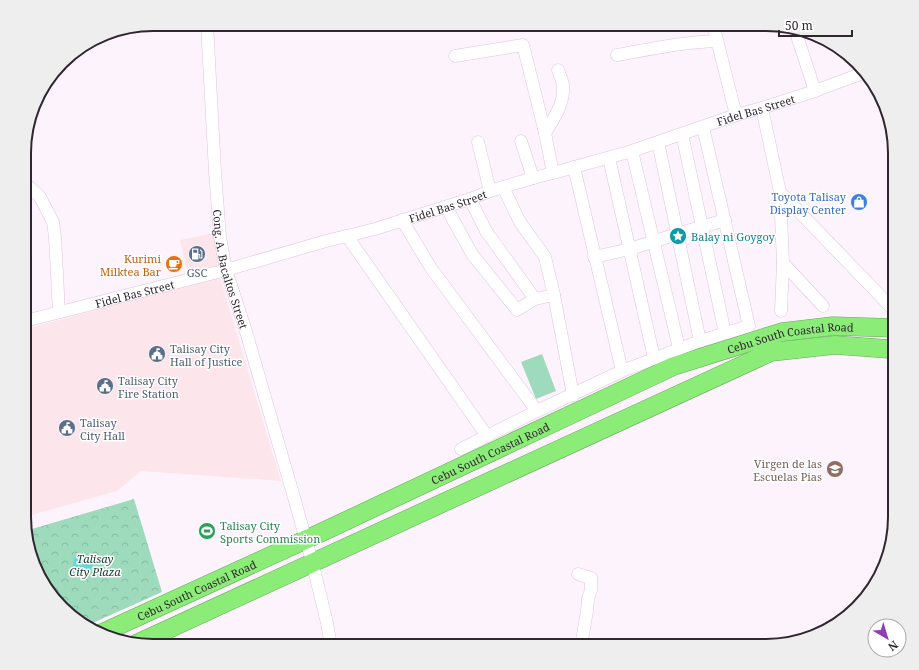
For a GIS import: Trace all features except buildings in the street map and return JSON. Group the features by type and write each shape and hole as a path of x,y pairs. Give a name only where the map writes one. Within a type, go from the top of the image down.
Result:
{"highway":[{"name":"Cebu South Coastal Road","path":"108,631 306,540 646,370 674,366 782,332 833,326 888,328"},
{"name":"Cebu South Coastal Road","path":"147,639 771,352 835,345 888,349"}],"street":[{"name":"Cong. A. Bacaltos Street","path":"207,31 220,237 226,270 247,335 306,540 330,639"},
{"path":"715,31 736,115"},
{"path":"797,35 815,91"},
{"path":"618,55 690,42 717,40"},
{"path":"455,56 523,45 545,133 553,173"},
{"path":"545,133 553,120 563,96 563,86 558,70"},
{"name":"Fidel Bas Street","path":"31,319 226,270 326,241 375,229 447,207 503,187 632,151 736,115 815,91 860,75"},
{"path":"762,108 780,192 784,263 781,312"},
{"path":"461,449 622,371 646,370 654,358 679,348 749,326 704,127"},
{"path":"682,134 725,333"},
{"path":"521,141 533,178"},
{"path":"478,142 490,191"},
{"path":"658,142 700,341"},
{"path":"632,151 679,348"},
{"path":"608,158 654,358"},
{"path":"574,167 622,371"},
{"path":"503,187 520,222 545,257 554,295 573,395"},
{"path":"31,189 40,197 53,222 59,312"},
{"path":"780,192 888,305"},
{"path":"470,199 486,231 535,299"},
{"path":"447,207 472,254 516,310 535,299 554,295"},
{"path":"402,220 431,268 537,411"},
{"path":"594,257 630,249 725,220"},
{"path":"347,236 487,436"},
{"path":"784,263 823,306"},
{"path":"578,574 591,578 588,611 582,639"}],"shaded area":[{"path":"213,233 220,265 187,272 180,240"},
{"path":"220,277 281,481 141,471 117,491 31,515 31,327"}],"green space":[{"path":"542,354 556,391 536,399 521,362"},
{"name":"Talisay City Plaza","path":"134,499 162,592 92,623 67,603 51,585 40,564 33,541 32,529"}],"water":[{"path":"83,553 90,556 93,563 90,570 83,573 76,570 73,563 76,556"}],"place":[{"name":"Toyota Talisay Display Center","path":"859,202"},
{"name":"Balay ni Goygoy","path":"678,236"},
{"name":"GSC","path":"197,254"},
{"name":"Kurimi Milktea Bar","path":"174,264"},
{"name":"Talisay City Hall of Justice","path":"157,354"},
{"name":"Talisay City Fire Station","path":"105,386"},
{"name":"Talisay City Hall","path":"67,428"},
{"name":"Virgen de las Escuelas Pias","path":"835,469"},
{"name":"Talisay City Sports Commission","path":"207,531"}]}
